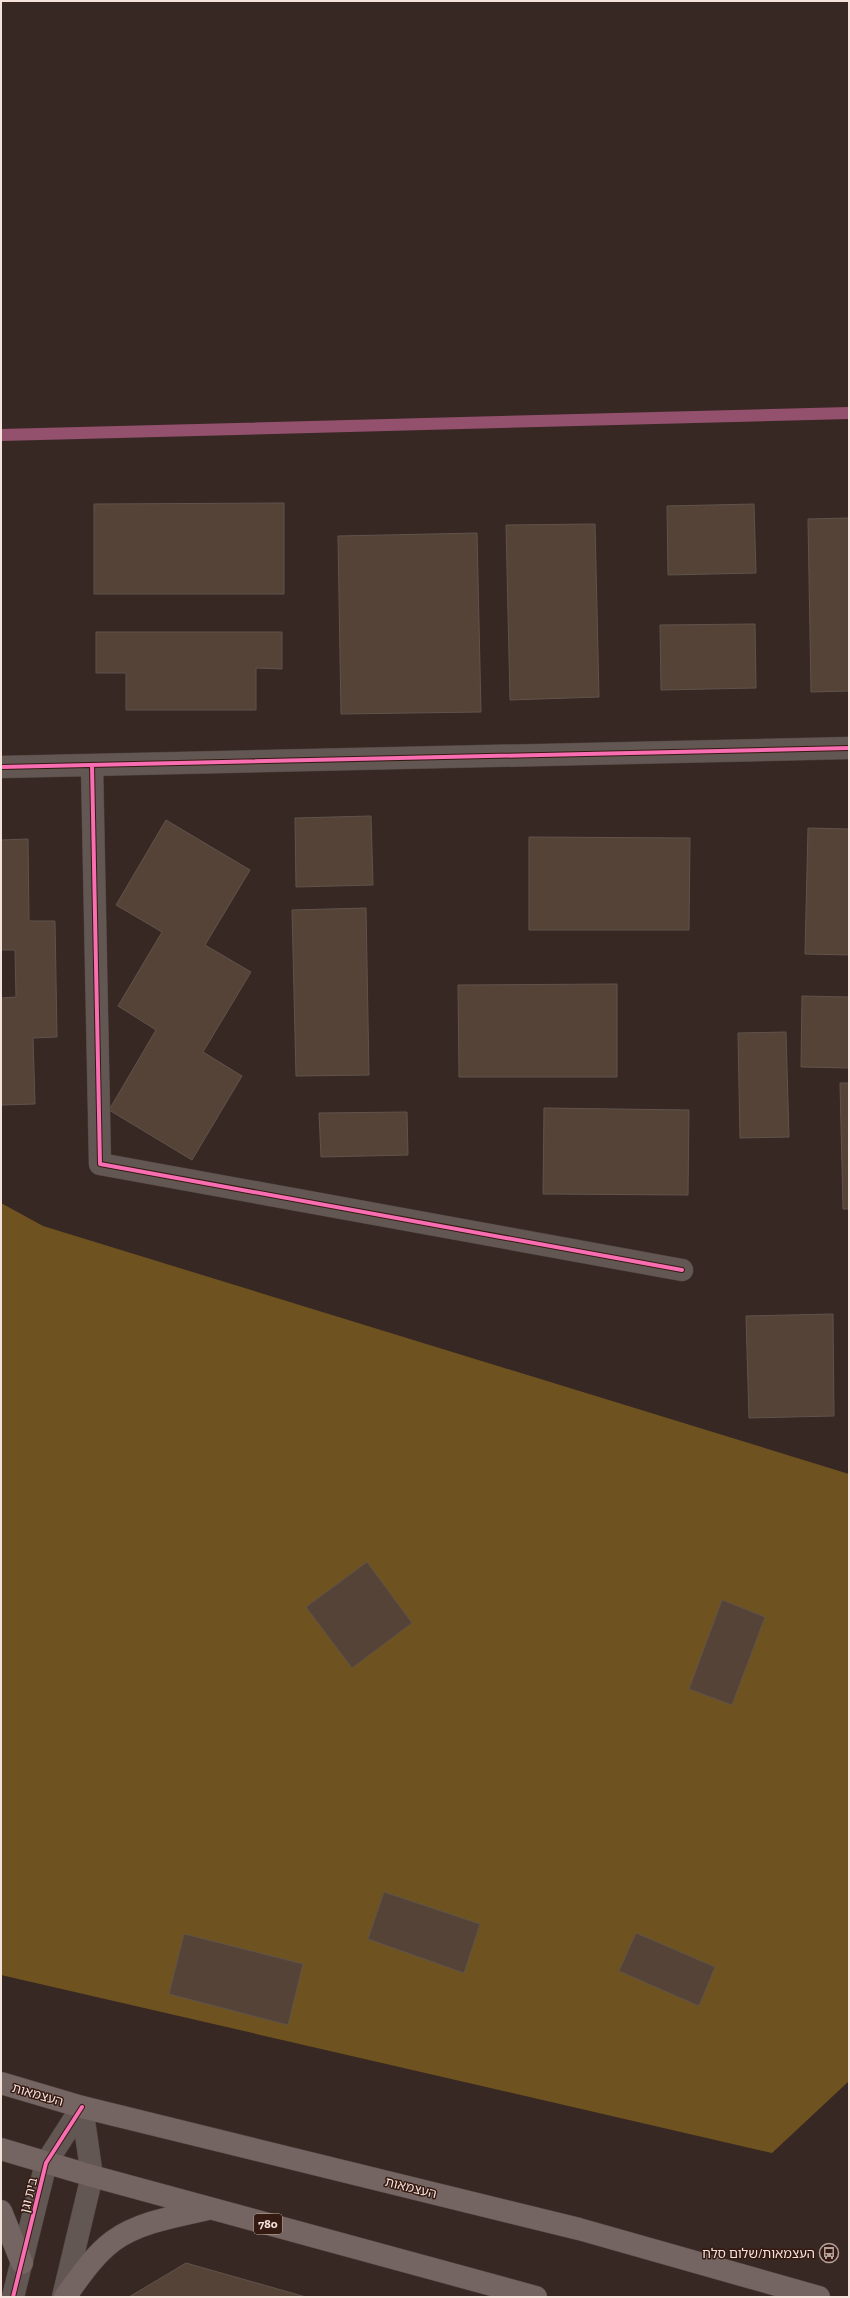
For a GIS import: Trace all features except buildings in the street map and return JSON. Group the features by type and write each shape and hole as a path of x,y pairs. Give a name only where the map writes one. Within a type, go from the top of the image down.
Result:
{"main road":[{"name":"העצמאות","path":"1,2083 82,2107 579,2229 819,2297"},
{"name":"780","path":"1,2149 92,2176 536,2297"},
{"path":"64,2297 91,2262 113,2241 130,2231 211,2208"},
{"path":"1,2211 22,2263"}],"street":[{"path":"1,767 849,748"},
{"path":"92,765 100,1164 682,1270"},
{"path":"64,2297 92,2176 82,2107"},
{"name":"בית וגן","path":"12,2297 22,2263 46,2163 82,2107"}],"shaded area":[{"path":"1,1203 43,1226 849,1474 849,2081 772,2153 1,1975"}],"waterway":[{"path":"1,435 849,413"}],"cycle path":[{"path":"1,767 849,748"},
{"path":"92,765 100,1164 682,1270"},
{"path":"13,2297 46,2163 82,2107"}],"place":[{"name":"העצמאות/שלום סלח","path":"829,2253"}]}
